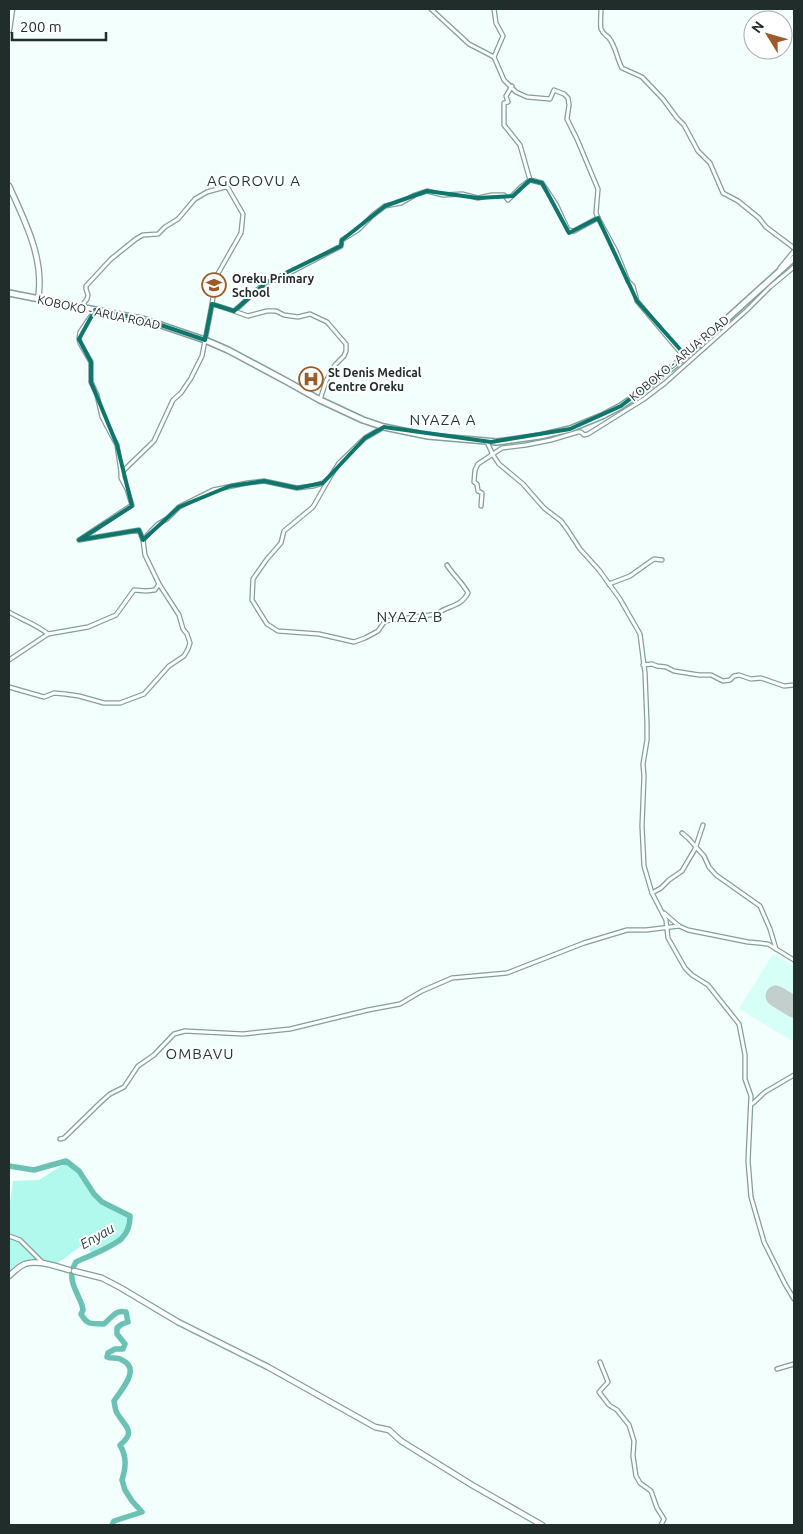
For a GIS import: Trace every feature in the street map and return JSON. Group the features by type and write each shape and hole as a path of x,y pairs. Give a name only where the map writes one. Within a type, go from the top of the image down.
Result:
{"main road":[{"name":"KOBOKO - ARUA ROAD","path":"9,293 146,320 205,340 232,352 320,400 363,420 384,427 428,436 498,442 540,436 570,429 602,416 620,406 644,390 686,356 794,258"}],"street":[{"path":"9,30 12,9"},
{"path":"432,9 469,44 494,57 504,80 516,92 527,97 550,99 554,90 568,98 567,118 578,139 598,189 596,213 598,218 632,286 637,301 670,341 686,356"},
{"path":"494,9 496,23 503,36 494,57"},
{"path":"601,9 601,28 617,52 622,68 642,77 664,98 684,125 698,151 710,164 723,194 738,200 759,218 766,228 794,249 772,277"},
{"path":"512,86 506,96 508,102 504,103 504,125 520,145 530,180"},
{"path":"530,180 542,184 556,204 568,230 574,231 598,218"},
{"path":"234,311 267,282 278,279 341,246 342,240 358,230 373,214 385,206 401,203 427,191 443,195 462,194 478,198 504,195 508,200 521,186 530,180"},
{"path":"9,186 33,244 40,276 38,299"},
{"path":"81,307 87,299 86,286 118,252 141,236 158,234 175,221 200,196 225,187 228,188 243,214 241,233 216,277 202,356 181,393 174,400 154,441 121,473"},
{"path":"482,506 482,493 478,491 477,484 474,482 475,470 478,464 502,448 551,440 578,432 584,435 588,434 644,399 665,383 794,267"},
{"path":"212,304 248,316 267,310 298,317 310,314 327,322 346,344 346,351 326,381 320,400"},
{"path":"9,687 44,697 54,694 65,694 79,696 104,704 120,703 144,694 169,666 184,656 190,643 179,615 159,584 145,555 143,540 139,530 79,540 132,505 121,478 117,445 102,417 99,400 91,382 91,362 79,339 82,330 95,310"},
{"path":"384,427 366,438 339,463 313,507 284,531 281,543 267,559 254,579 252,600 267,624 278,631 319,634 354,642 378,631 385,621 437,614 442,610 451,608 465,598 468,593 466,589 452,574 447,565"},
{"path":"487,442 493,455 506,470 523,484 544,508 560,521 620,599 640,634 648,724 644,764 642,826 644,864 652,893 666,920 668,938 685,968 692,975 708,984 739,1024 745,1055 745,1079 750,1091 748,1161 751,1197 764,1242 794,1299"},
{"path":"143,540 158,524 167,519 179,507 213,490 264,481 297,488 323,483 330,477"},
{"path":"609,584 630,576 654,559 662,560"},
{"path":"9,660 48,634 88,627 116,615 134,590 155,590 159,584"},
{"path":"9,612 22,620 38,626 48,634"},
{"path":"643,665 652,664 674,671 710,675 723,681 730,680 734,676 739,675 751,679 760,678 784,686 794,685"},
{"path":"652,893 682,871 696,847 703,825"},
{"path":"682,834 704,856 709,868 716,875 755,901 762,908 776,949"},
{"path":"659,907 679,926 688,930 768,944 794,960"},
{"path":"60,1139 64,1138 110,1094 124,1086 138,1066 154,1055 174,1034 186,1031 243,1034 290,1029 400,1004 422,991 452,978 507,973 584,943 627,930 679,926"},
{"path":"750,1106 765,1092 794,1075"},
{"path":"9,1236 20,1240 44,1264"},
{"path":"9,1276 25,1264 32,1262 102,1278 178,1322 268,1366 375,1427 389,1430 401,1441 542,1525"},
{"path":"600,1362 608,1382 599,1392 609,1405 617,1410 629,1424 634,1441 633,1456 636,1476 640,1483 652,1493 656,1508 664,1519 661,1525"},
{"path":"777,1369 794,1364"}],"highlighted area":[{"path":"530,180 542,183 569,233 598,218 637,301 686,356 621,406 570,429 491,442 384,427 365,438 323,483 297,488 264,481 230,486 179,507 143,540 139,530 79,540 132,506 117,445 91,382 91,362 79,339 95,310 146,320 205,340 212,304 234,311 267,282 341,246 342,240 385,206 427,191 478,198 513,196"}],"shaded area":[{"path":"773,954 794,966 794,1042 739,1009"}],"green space":[{"path":"69,1161 92,1195 103,1205 127,1215 132,1223 123,1242 94,1256 84,1244 56,1264 31,1259 26,1260 9,1272 9,1211 13,1181 39,1180"}],"waterway":[{"name":"Enyau","path":"9,1166 34,1170 66,1161 79,1171 94,1194 102,1202 130,1216 128,1228 122,1238 107,1248 76,1262 72,1273 73,1284 82,1305 83,1310 81,1314 86,1320 90,1323 104,1324 122,1311 126,1312 128,1322 117,1328 117,1334 125,1344 123,1349 115,1349 108,1353 107,1357 120,1359 128,1364 130,1369 128,1380 114,1401 116,1412 129,1432 120,1445 125,1462 122,1480 125,1490 142,1512 114,1521 112,1525"}],"runway":[{"path":"776,996 794,1007"}],"place":[{"name":"Oreku Primary School","path":"214,285"},
{"name":"St Denis Medical Centre Oreku","path":"311,379"}],"district":[{"name":"AGOROVU A","path":"254,180"},
{"name":"NYAZA A","path":"443,419"},
{"name":"NYAZA B","path":"410,616"},
{"name":"OMBAVU","path":"200,1053"}]}
